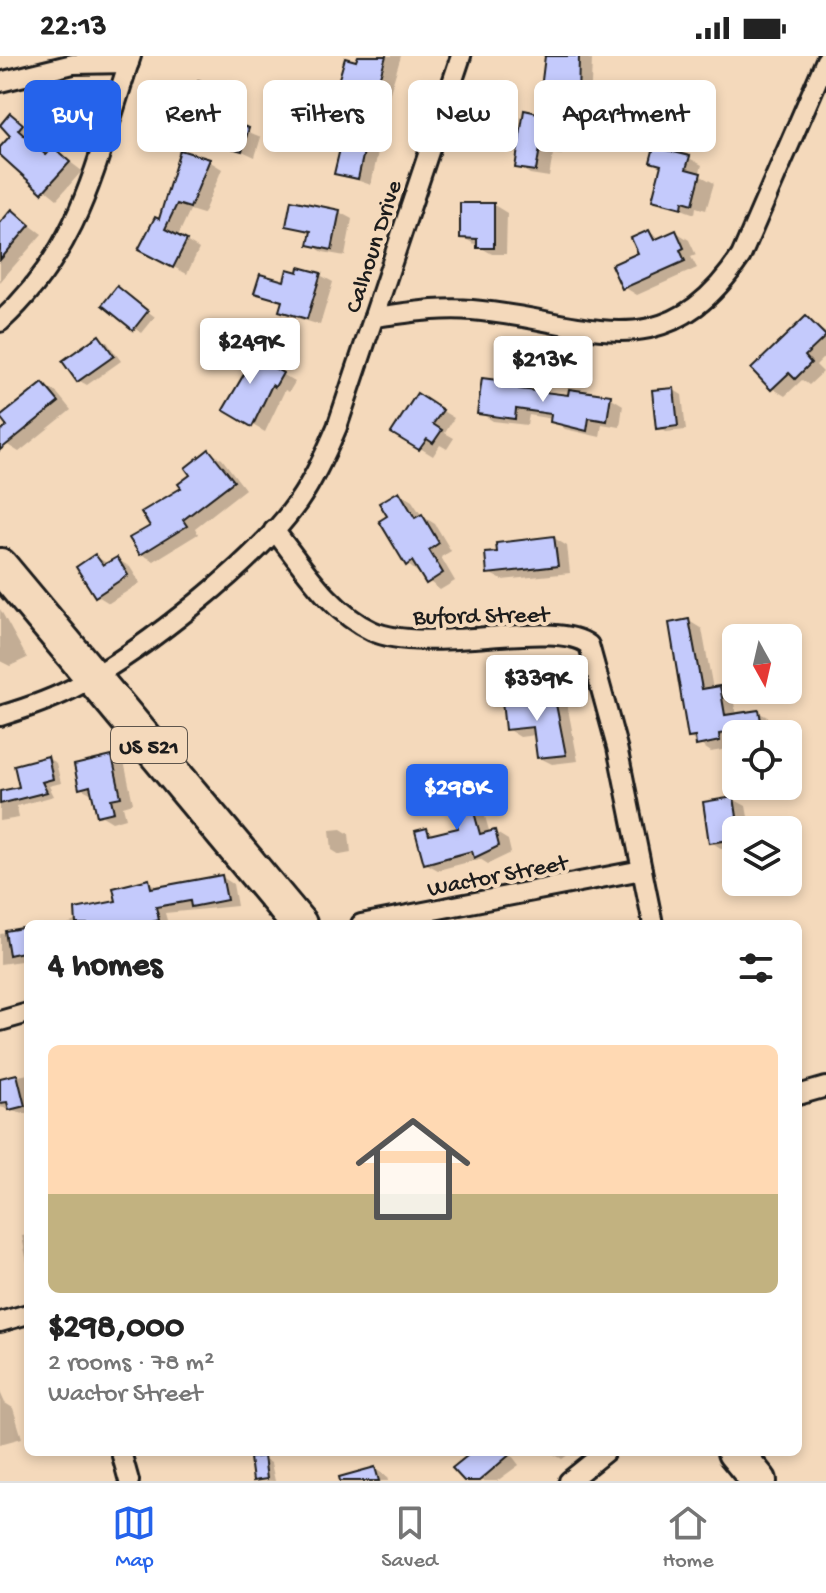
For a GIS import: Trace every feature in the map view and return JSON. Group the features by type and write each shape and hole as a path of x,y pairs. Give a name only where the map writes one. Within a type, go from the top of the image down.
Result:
{"highway":[{"name":"US 521","path":"0,566 296,920"},
{"path":"738,1456 759,1481"}],"street":[{"name":"Calhoun Drive","path":"0,716 44,702 92,677 213,588 274,530 298,502 323,460 461,56"},
{"path":"0,82 73,64 130,60 75,224 32,293 0,322"},
{"path":"374,317 439,309 472,310 611,333 636,332 690,313 724,282 741,256 826,60"},
{"name":"Buford Street","path":"274,530 338,607 371,631 393,639 423,642 549,636 579,637 589,645 617,747 652,920"},
{"name":"Wactor Street","path":"382,920 642,870"},
{"path":"0,1021 24,1014"},
{"path":"802,1094 826,1087"},
{"path":"0,1322 24,1315"},
{"path":"122,1456 129,1481"},
{"path":"569,1481 600,1456"}],"building":[{"path":"358,56 386,56 379,80 339,80 345,58 356,61"},
{"path":"545,56 579,56 578,80 542,80"},
{"path":"524,110 534,112 534,152 539,152 536,171 515,168"},
{"path":"10,113 23,124 18,130 24,135 24,152 43,152 46,155 59,152 70,162 42,193 0,155 0,147 10,136 0,125"},
{"path":"179,152 210,159 190,208 177,204 165,229 187,240 173,268 138,250 155,217 159,219"},
{"path":"339,152 364,152 358,179 334,174"},
{"path":"653,152 690,156 686,169 701,173 693,204 683,201 682,208 652,200 661,165 650,162"},
{"path":"291,200 340,210 332,250 308,245 311,231 286,226"},
{"path":"460,203 494,203 494,248 477,248 477,239 460,238"},
{"path":"12,209 30,225 0,260 0,223"},
{"path":"649,230 654,240 676,230 684,248 680,250 685,261 622,289 611,265 638,253 631,238"},
{"path":"299,267 321,273 307,319 279,311 282,301 254,293 260,274 284,281 287,269 298,272"},
{"path":"117,286 148,311 133,330 102,305"},
{"path":"806,316 826,336 805,356 811,363 795,379 789,373 771,390 751,369"},
{"path":"99,335 114,356 77,382 62,361"},
{"path":"231,344 283,373 275,387 272,385 252,427 223,410 247,369 224,356"},
{"path":"482,378 520,383 519,389 568,395 569,389 611,395 607,421 589,418 587,431 550,422 551,414 516,409 515,419 477,414"},
{"path":"43,383 59,402 0,450 0,431 7,426 0,417"},
{"path":"674,388 678,426 656,429 652,390"},
{"path":"417,393 443,410 433,424 442,430 433,443 427,439 419,450 391,433"},
{"path":"209,449 234,481 183,520 187,526 140,555 129,538 150,526 141,512 181,488 178,484 190,475 185,468"},
{"path":"399,491 415,518 422,514 439,543 429,550 443,573 426,584 412,561 406,566 379,521 387,516 379,503"},
{"path":"554,536 558,566 487,574 485,553 497,552 496,543"},
{"path":"95,554 103,565 117,557 128,575 95,597 76,567"},
{"path":"689,619 702,689 720,686 725,715 759,710 761,720 722,720 720,741 696,746 695,737 688,738 669,623"},
{"path":"554,694 566,755 537,758 533,727 505,730 502,701"},
{"path":"48,756 53,779 42,782 47,792 0,804 0,791 19,787 14,765"},
{"path":"112,756 121,797 111,799 114,812 97,816 90,786 79,789 74,765"},
{"path":"466,783 480,834 495,830 499,846 474,858 472,851 424,864 415,831 427,828 429,835 458,828 447,787"},
{"path":"734,800 737,816 722,816 722,841 709,843 703,802"},
{"path":"222,875 227,900 191,907 190,901 156,907 159,920 76,920 75,909 116,901 113,888 149,879 151,888"},
{"path":"24,928 24,952 9,955 5,931"},
{"path":"17,1074 24,1106 9,1110 7,1102 0,1103 0,1078"},
{"path":"264,1456 267,1479 253,1481 250,1458"},
{"path":"467,1456 508,1456 479,1481 464,1481 452,1468"},
{"path":"375,1467 379,1481 340,1481 339,1477"}]}
